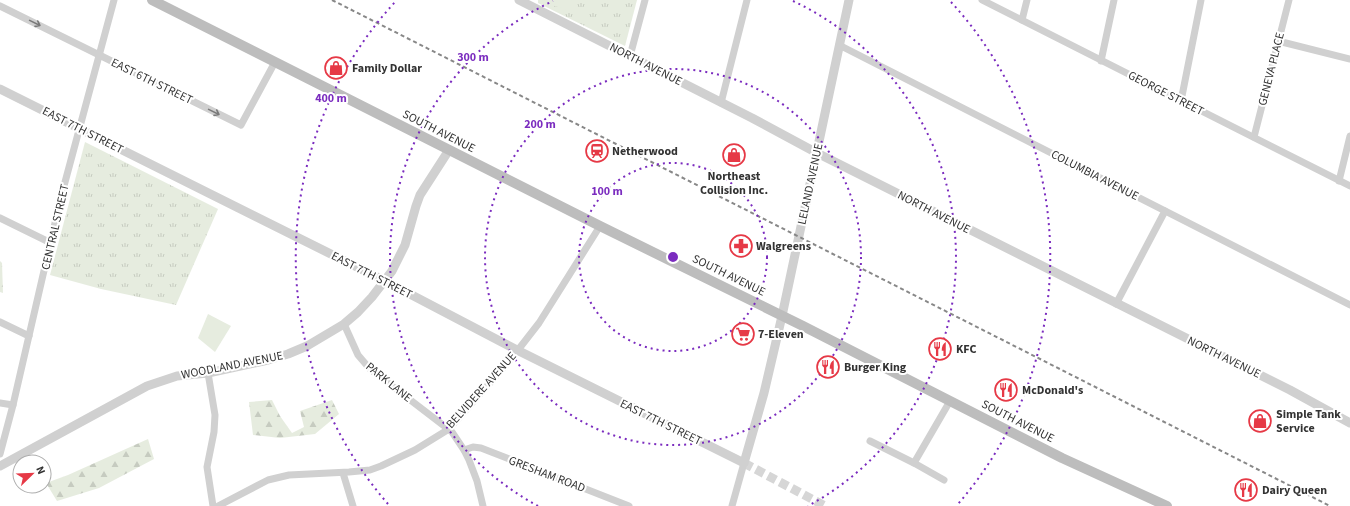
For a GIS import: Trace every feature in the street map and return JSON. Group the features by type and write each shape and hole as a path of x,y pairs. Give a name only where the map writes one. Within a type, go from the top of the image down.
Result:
{"main road":[{"name":"SOUTH AVENUE","path":"152,0 1062,458 1167,506"}],"street":[{"name":"CENTRAL STREET","path":"0,454 13,405 50,243 114,0"},
{"name":"NORTH AVENUE","path":"519,0 529,2 817,153 1290,390 1350,423"},
{"path":"630,56 644,0"},
{"path":"722,103 747,0"},
{"name":"LELAND AVENUE","path":"732,506 764,393 782,316 849,0"},
{"name":"GEORGE STREET","path":"982,0 1350,186"},
{"path":"1022,20 1026,0"},
{"path":"1101,61 1114,0"},
{"path":"1181,101 1201,0"},
{"name":"GENEVA PLACE","path":"1254,137 1289,0"},
{"name":"EAST 6TH STREET","path":"0,6 241,125 275,62"},
{"path":"1278,41 1350,59"},
{"name":"COLUMBIA AVENUE","path":"839,45 1350,305"},
{"name":"EAST 7TH STREET","path":"0,89 385,281 517,350 744,463"},
{"path":"1339,181 1350,136"},
{"name":"WOODLAND AVENUE","path":"0,466 147,386 177,376 208,373 268,360 288,354 307,346 344,324 372,297 396,264 405,245 420,195 449,150"},
{"path":"1116,304 1165,211"},
{"path":"0,218 50,243"},
{"name":"BELVIDERE AVENUE","path":"218,506 268,480 289,475 343,473 370,470 415,450 449,429 511,359 539,323 600,226"},
{"path":"0,322 29,336"},
{"name":"PARK LANE","path":"344,324 358,355 370,369 449,429 464,450 477,481 483,506"},
{"path":"208,373 216,415 207,467 214,506"},
{"path":"914,463 950,401"},
{"path":"0,403 13,405"},
{"path":"870,441 944,480"},
{"name":"GRESHAM ROAD","path":"464,450 473,447 481,448 629,506"},
{"path":"343,473 353,506"}],"green space":[{"path":"538,0 637,0 625,46 538,3"},
{"path":"541,0 572,0 569,10 540,2"},
{"path":"85,142 218,209 176,305 101,289 50,275"},
{"path":"0,261 2,263 3,293 0,292"},
{"path":"208,314 231,326 215,352 198,338"},
{"path":"272,400 280,416 292,433 304,427 300,411 332,400 339,414 315,434 280,438 253,435 249,402"},
{"path":"148,439 154,459 99,488 57,501 52,493 52,481"}],"tunnel":[{"path":"744,463 825,506"}],"railway":[{"path":"332,0 1330,506"}],"place":[{"name":"Family Dollar","path":"336,68"},
{"name":"Netherwood","path":"597,151"},
{"name":"Northeast Collision Inc.","path":"734,155"},
{"name":"Walgreens","path":"741,246"},
{"name":"7-Eleven","path":"743,334"},
{"name":"KFC","path":"940,349"},
{"name":"Burger King","path":"828,367"},
{"name":"McDonald's","path":"1006,390"},
{"name":"Simple Tank Service","path":"1260,421"},
{"name":"Dairy Queen","path":"1246,490"}]}
